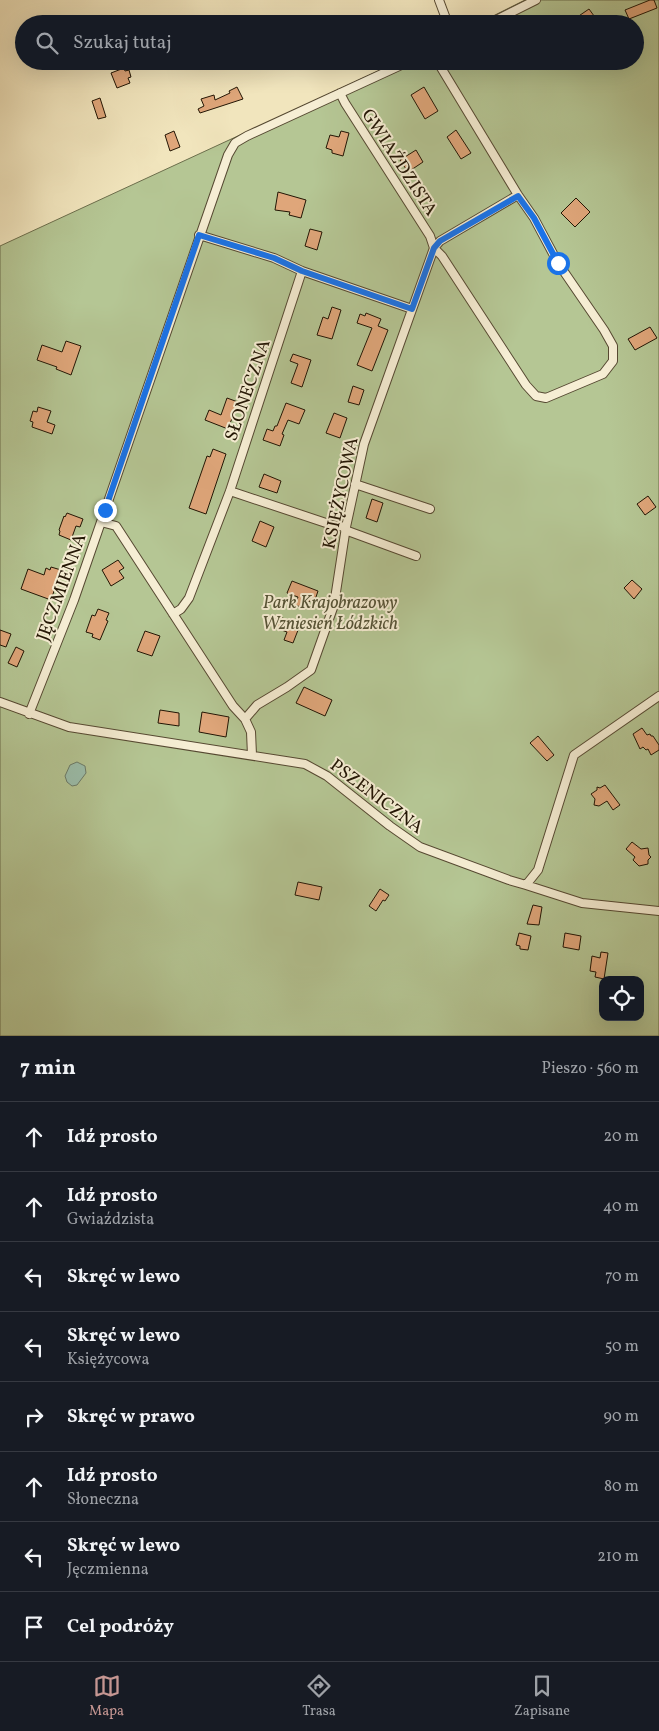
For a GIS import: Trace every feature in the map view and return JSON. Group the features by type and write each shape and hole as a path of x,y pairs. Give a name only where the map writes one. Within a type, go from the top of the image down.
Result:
{"street":[{"path":"439,0 445,15"},
{"path":"506,15 536,0"},
{"name":"JĘCZMIENNA","path":"29,714 74,600 228,155 235,143 247,136 390,70"},
{"path":"434,248 440,241 518,196 443,70"},
{"name":"GWIAŹDZISTA","path":"340,92 344,103 430,236 434,248 442,256 526,385 536,396 546,398 603,374 613,361 613,346 558,263 534,218 518,196"},
{"path":"199,235 274,258 302,271 412,309"},
{"name":"KSIĘŻYCOWA","path":"245,719 257,705 311,670 334,605 345,529 364,444 434,248"},
{"name":"SŁONECZNA","path":"173,614 181,609 189,598 230,491 302,271"},
{"path":"355,484 430,509"},
{"path":"230,491 345,529 416,556"},
{"path":"101,522 116,526 233,706 245,719 251,732 252,755"},
{"path":"526,885 538,870 574,756 659,696"},
{"name":"PSZENICZNA","path":"0,702 69,727 305,764 327,776 390,826 420,847 509,880 582,903 659,911"}],"green space":[{"name":"Park Krajobrazowy Wzniesień Łódzkich","path":"525,0 659,0 659,1036 0,1036 0,246 381,70 644,70 644,15 495,15"}],"shaded area":[{"path":"77,762 85,766 86,773 77,785 72,786 67,782 65,776 70,765"}],"building":[{"path":"650,0 654,0 657,8 639,15 627,15 625,10"},
{"path":"589,9 593,15 580,15"},
{"path":"119,70 129,70 131,77 128,78 130,83 117,88 111,73"},
{"path":"237,87 243,99 200,113 198,109 204,106 201,99 214,95 215,100 230,93 229,91"},
{"path":"424,87 438,111 425,119 411,95"},
{"path":"100,98 106,117 98,119 92,101"},
{"path":"456,130 471,153 461,159 447,137"},
{"path":"174,131 180,147 170,151 165,135"},
{"path":"341,131 349,133 343,156 332,153 332,150 326,148 330,135 339,137"},
{"path":"416,150 423,162 408,172 400,160"},
{"path":"278,192 306,200 301,218 289,215 290,212 275,210"},
{"path":"576,198 590,212 575,227 561,213"},
{"path":"310,229 322,232 317,250 305,246"},
{"path":"332,307 341,310 332,339 317,335 323,317 328,319"},
{"path":"366,313 381,319 378,326 388,330 372,371 357,365 372,328 357,323 360,314 365,316"},
{"path":"650,327 657,338 635,350 628,339"},
{"path":"66,341 81,346 71,375 56,369 57,367 37,360 42,345 62,352"},
{"path":"293,354 311,360 302,387 291,383 298,364 290,361"},
{"path":"353,386 364,390 359,405 348,402"},
{"path":"227,398 238,402 228,429 205,420 209,410 221,415"},
{"path":"286,403 305,410 299,424 288,420 282,434 284,435 280,446 263,440 267,429 273,431 275,426 277,426"},
{"path":"38,407 51,411 47,422 55,425 52,434 32,427 33,422 30,421 33,411 37,412"},
{"path":"334,413 347,418 340,438 326,433"},
{"path":"213,449 226,454 206,514 189,508 207,456 210,457"},
{"path":"264,474 281,481 277,493 259,487"},
{"path":"648,496 656,507 645,515 637,504"},
{"path":"372,499 383,503 377,522 366,518"},
{"path":"67,513 83,519 80,527 76,526 71,540 59,535 64,516"},
{"path":"260,521 274,527 266,547 252,541"},
{"path":"118,560 124,568 119,571 124,578 111,586 102,570"},
{"path":"51,567 61,570 51,600 21,589 28,569 44,575 46,568 50,570"},
{"path":"632,580 642,589 634,599 624,588"},
{"path":"292,581 318,591 314,603 309,601 306,609 295,605 298,597 287,593"},
{"path":"98,609 109,613 106,620 108,621 100,640 92,637 93,634 86,632 92,615 95,616"},
{"path":"280,617 300,625 293,643 284,640 287,632 276,628"},
{"path":"0,630 11,634 6,647 0,645"},
{"path":"145,631 160,636 152,656 137,651"},
{"path":"16,647 24,651 17,667 8,663"},
{"path":"304,687 332,700 325,716 296,703"},
{"path":"160,710 179,713 179,726 158,723"},
{"path":"202,712 229,717 226,737 199,732"},
{"path":"642,728 647,735 653,736 659,745 659,750 651,755 648,749 646,750 643,747 640,749 633,734"},
{"path":"538,736 554,755 547,761 530,743"},
{"path":"605,785 620,805 613,810 607,801 599,806 594,805 595,799 591,794 597,790 597,787 600,788"},
{"path":"632,842 641,849 648,848 651,857 648,860 648,864 639,866 633,860 635,857 626,849"},
{"path":"298,882 322,887 319,900 295,895"},
{"path":"380,889 389,895 385,901 383,900 376,911 369,906"},
{"path":"533,905 542,907 539,925 527,924"},
{"path":"519,933 531,936 528,950 520,949 520,946 516,945"},
{"path":"565,933 581,936 579,950 563,947"},
{"path":"601,952 608,953 604,976 599,976 599,978 595,977 596,972 590,971 592,956 600,958"}],"route":[{"path":"105,510 199,235 274,258 302,271 412,309 434,248 440,241 518,196 534,218 558,263"}]}
